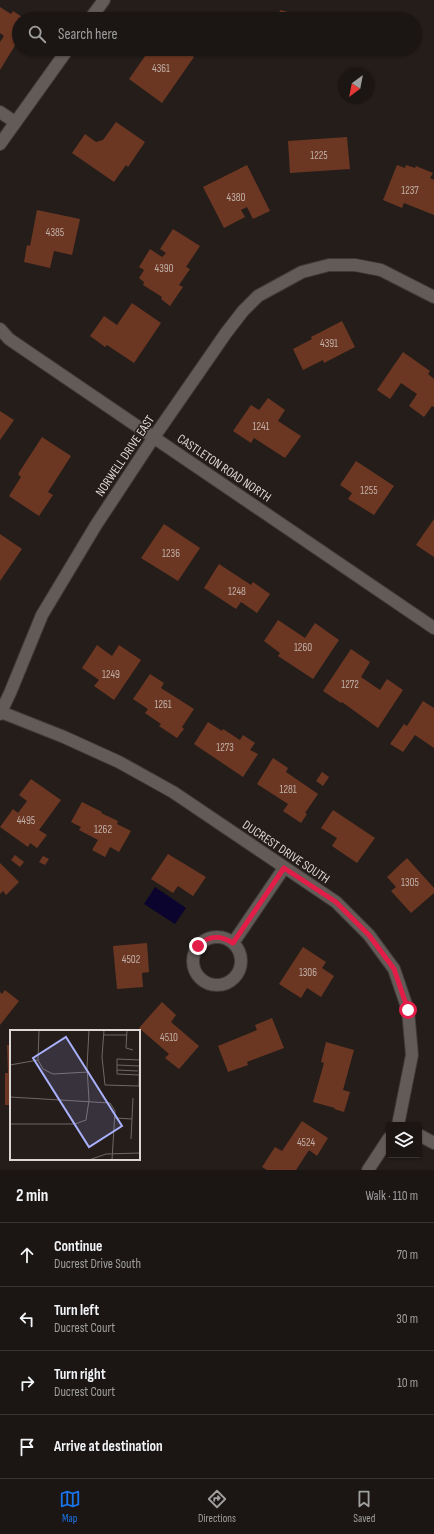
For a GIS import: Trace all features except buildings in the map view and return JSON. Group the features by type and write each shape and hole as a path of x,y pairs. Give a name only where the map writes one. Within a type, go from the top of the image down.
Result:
{"street":[{"path":"95,12 104,0"},
{"path":"0,144 63,56"},
{"path":"0,112 15,122"},
{"name":"NORWELL DRIVE EAST","path":"0,713 10,693 42,614 96,525 154,437 226,333 243,311 258,296 302,272 329,265 355,265 381,270 434,297"},
{"name":"CASTLETON ROAD NORTH","path":"0,329 9,339 434,628"},
{"name":"DUCREST DRIVE SOUTH","path":"0,713 64,737 119,762 174,792 336,902 369,935 394,969 408,1010 412,1055 399,1122"},
{"path":"233,943 284,868"},
{"path":"215,937 227,939 233,943 238,949 241,957 241,965 233,979 227,983 219,985 204,981 194,968 194,953 198,946 204,940 215,937"},
{"path":"422,1137 434,1143"},
{"path":"368,1170 386,1143"}],"shaded area":[{"path":"155,887 186,908 175,924 144,904"}],"route":[{"path":"198,946 204,940 211,937 227,939 233,943 284,868 336,902 369,935 394,969 408,1010"}]}
